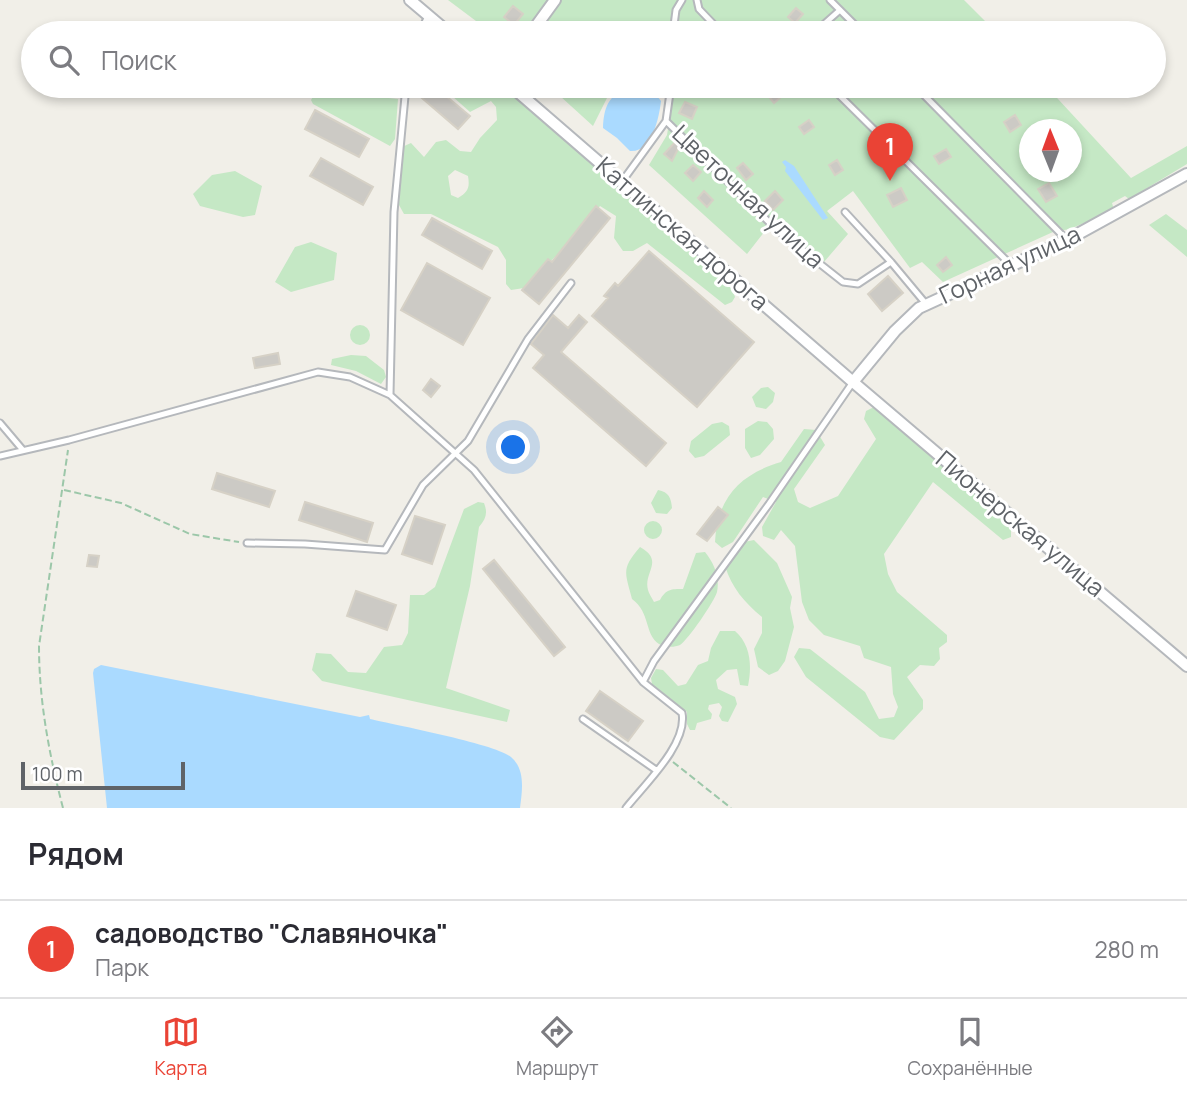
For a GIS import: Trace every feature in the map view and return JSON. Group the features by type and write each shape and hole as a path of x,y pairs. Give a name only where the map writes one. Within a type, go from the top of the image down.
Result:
{"street":[{"path":"410,0 434,21"},
{"path":"539,21 554,0"},
{"name":"Катлинская дорога","path":"525,98 853,383"},
{"name":"Горная улица","path":"853,383 895,331 926,304 1067,240 1187,174"},
{"name":"Пионерская улица","path":"853,383 1187,666"}],"lane":[{"path":"675,21 676,10 682,0"},
{"path":"697,0 699,9 710,21"},
{"path":"830,0 851,21"},
{"path":"828,21 840,10"},
{"path":"426,21 428,16"},
{"path":"390,395 394,212 405,98"},
{"path":"621,183 666,121 669,98"},
{"path":"842,98 1011,265"},
{"path":"927,98 1067,240"},
{"name":"Цветочная улица","path":"666,121 777,230 843,282 858,284 891,262"},
{"path":"845,212 926,304"},
{"path":"247,543 385,550 423,485 468,442 528,339 571,283"},
{"path":"0,456 318,373 350,377 390,395 474,470 643,682 682,713 684,722 680,738 626,808"},
{"path":"643,682 654,661 769,504 853,383"},
{"path":"0,423 22,449"},
{"path":"583,719 656,770"}],"path":[{"path":"63,808 49,756 39,678 39,646 69,440"},
{"path":"63,489 121,503 190,534 247,543"},
{"path":"666,757 731,808"}],"green space":[{"path":"448,0 964,0 985,21 476,21"},
{"path":"454,98 515,98 620,186 732,289 735,297 732,302 725,305 647,243 633,251 623,251 614,238 616,216 600,206 572,240 524,288 511,290 506,284 506,260 498,247 431,214 404,214 399,205 402,147 411,143 424,157 436,142 446,140 460,151 471,152 497,120 496,107 491,101 470,112","holes":["455,170 468,176 468,187 458,198 451,195 448,176"]},
{"path":"562,98 607,98 593,126"},
{"path":"673,98 1057,98 1076,119 1019,119 1019,182 1082,182 1082,125 1131,178 1187,146 1187,164 1129,199 1125,196 1112,203 1114,210 1070,229 1053,232 943,282 922,262 910,268 853,191 827,211 848,234 824,262 772,222 747,254 649,165 667,135"},
{"path":"398,99 395,139 390,146 313,104 311,100"},
{"path":"235,171 262,186 255,215 243,217 200,206 193,194 212,175"},
{"path":"1166,214 1187,230 1187,257 1149,225"},
{"path":"311,242 337,253 334,280 291,292 275,282 295,247"},
{"path":"360,325 367,328 370,335 367,342 360,345 353,342 350,335 353,328"},
{"path":"351,355 366,356 384,370 386,377 381,384 356,371 331,365 332,359"},
{"path":"768,387 775,393 773,402 766,409 756,407 752,397 761,388"},
{"path":"874,407 1007,522 1011,529 1011,537 1003,540 933,482 884,554 888,574 897,592 947,635 947,642 939,648 940,659 934,666 920,665 907,677 923,700 923,709 894,740 880,737 806,677 794,657 799,648 810,649 865,692 879,719 894,717 898,707 893,694 891,667 864,658 860,646 824,635 809,620 802,602 795,546 781,530 774,540 763,536 762,527 776,502 763,497 733,542 722,548 715,542 720,513 733,490 754,473 781,462 804,429 816,430 825,445 794,489 798,502 810,508 838,496 876,439 864,419 866,411"},
{"path":"758,421 767,422 773,429 774,439 760,455 751,458 745,448 745,429"},
{"path":"722,422 729,426 730,435 704,456 695,458 689,451 691,441 712,424"},
{"path":"658,490 665,492 670,498 672,508 667,514 656,513 651,503"},
{"path":"478,502 484,503 486,516 479,527 470,586 446,688 510,710 507,722 322,681 312,670 316,653 331,654 348,672 366,673 384,647 402,645 408,633 410,595 424,595 435,587 464,509"},
{"path":"649,521 657,521 662,530 660,537 649,539 644,534 644,526"},
{"path":"754,540 777,563 792,597 790,608 794,627 785,661 778,671 769,675 758,667 754,649 762,633 762,617 739,594 725,566 744,542"},
{"path":"640,547 651,557 652,567 647,584 654,602 660,600 669,590 683,589 696,553 705,552 714,566 718,581 717,592 689,636 675,647 659,644 654,640 642,611 632,599 626,571"},
{"path":"720,631 735,631 744,643 750,664 748,686 740,685 737,669 727,670 716,680 718,689 735,697 737,704 728,722 722,721 719,716 722,707 719,703 709,705 711,719 697,723 695,730 690,730 687,712 652,684 651,678 656,669 663,670 678,686 686,684 698,665 708,661"}],"water":[{"path":"612,98 658,98 661,101 653,133 644,146 630,151 603,128 608,103"},
{"path":"785,160 794,166 828,218 823,220 785,171 786,167 782,162"},
{"path":"101,665 360,717 369,715 370,719 486,746 502,752 516,762 522,781 520,808 107,808 93,673 94,669"}],"building":[{"path":"513,6 523,14 517,21 509,21 504,17"},
{"path":"796,8 803,14 797,21 788,17"},
{"path":"422,98 448,98 470,116 458,129"},
{"path":"685,102 697,107 692,119 679,113"},
{"path":"315,110 369,139 359,157 305,129"},
{"path":"1015,115 1019,126 1010,132 1004,122"},
{"path":"809,120 814,127 804,134 799,127"},
{"path":"677,140 681,143 672,161 664,154"},
{"path":"946,149 951,157 939,164 934,156"},
{"path":"321,158 373,187 363,205 310,176"},
{"path":"837,160 843,170 835,175 829,165"},
{"path":"743,163 753,174 746,180 737,168"},
{"path":"693,165 701,172 693,181 685,173"},
{"path":"1049,183 1057,196 1046,202 1038,189"},
{"path":"901,188 907,200 893,207 887,195"},
{"path":"704,191 713,200 707,207 698,198"},
{"path":"775,191 783,200 773,210 765,201"},
{"path":"596,206 610,218 539,304 522,290 548,259 552,262"},
{"path":"432,218 492,251 482,269 422,235"},
{"path":"649,251 754,342 697,407 592,316 608,298 604,296 615,283 618,286"},
{"path":"946,257 952,265 943,272 937,265"},
{"path":"427,263 490,298 463,345 401,310"},
{"path":"888,276 903,293 882,311 868,294"},
{"path":"553,315 568,328 579,315 587,322 561,352 666,443 646,466 533,368 544,355 531,344"},
{"path":"278,353 280,364 255,368 253,358"},
{"path":"431,379 440,386 431,397 423,390"},
{"path":"217,473 275,491 269,507 212,489"},
{"path":"305,502 373,523 367,542 299,520"},
{"path":"718,507 728,515 707,541 697,534"},
{"path":"415,516 445,525 432,564 402,554"},
{"path":"89,555 99,556 97,567 87,566"},
{"path":"494,560 565,647 554,656 483,569"},
{"path":"356,591 396,605 387,630 347,616"},
{"path":"600,691 643,721 628,741 586,711"}],"place":[{"name":"садоводство \"Славяночка\"","path":"890,181"}]}
